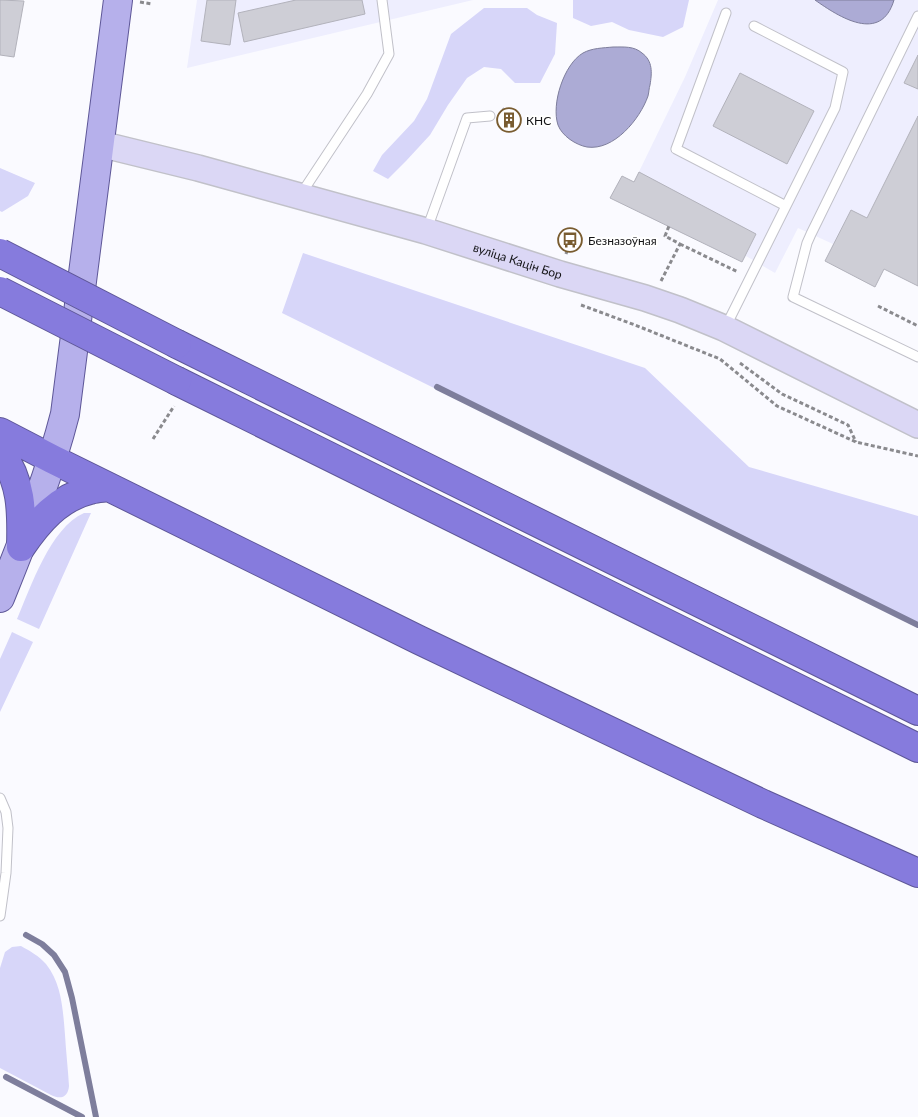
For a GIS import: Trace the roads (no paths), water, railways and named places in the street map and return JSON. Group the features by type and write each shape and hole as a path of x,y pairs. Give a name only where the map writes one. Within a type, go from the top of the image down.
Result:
{"highway":[{"path":"0,253 177,344 918,711"},
{"path":"0,291 918,748"},
{"path":"0,432 401,631 763,804 918,873"},
{"path":"0,451 7,460 15,479 20,501 22,520 21,547"},
{"path":"21,547 34,528 59,504 90,490 109,487"}],"main road":[{"path":"0,598 21,547 52,459 65,414 118,0"},
{"name":"вуліца Кацін Бор","path":"100,144 198,168 426,232 680,310 724,328 918,425"}],"lane":[{"path":"299,196 367,94 389,54 382,0"},
{"path":"726,13 676,148 786,206"},
{"path":"918,16 811,234 793,297 918,357"},
{"path":"724,328 835,108 843,72 754,26"},
{"path":"426,232 467,118 490,116"},
{"path":"0,798 6,812 8,828 6,873 0,916"}],"waterway":[{"path":"437,387 918,625"},
{"path":"26,935 42,944 54,955 65,972 96,1117"},
{"path":"6,1077 82,1117"}],"place":[{"name":"КНС","path":"509,120"},
{"name":"Безназоўная","path":"570,240"}]}
